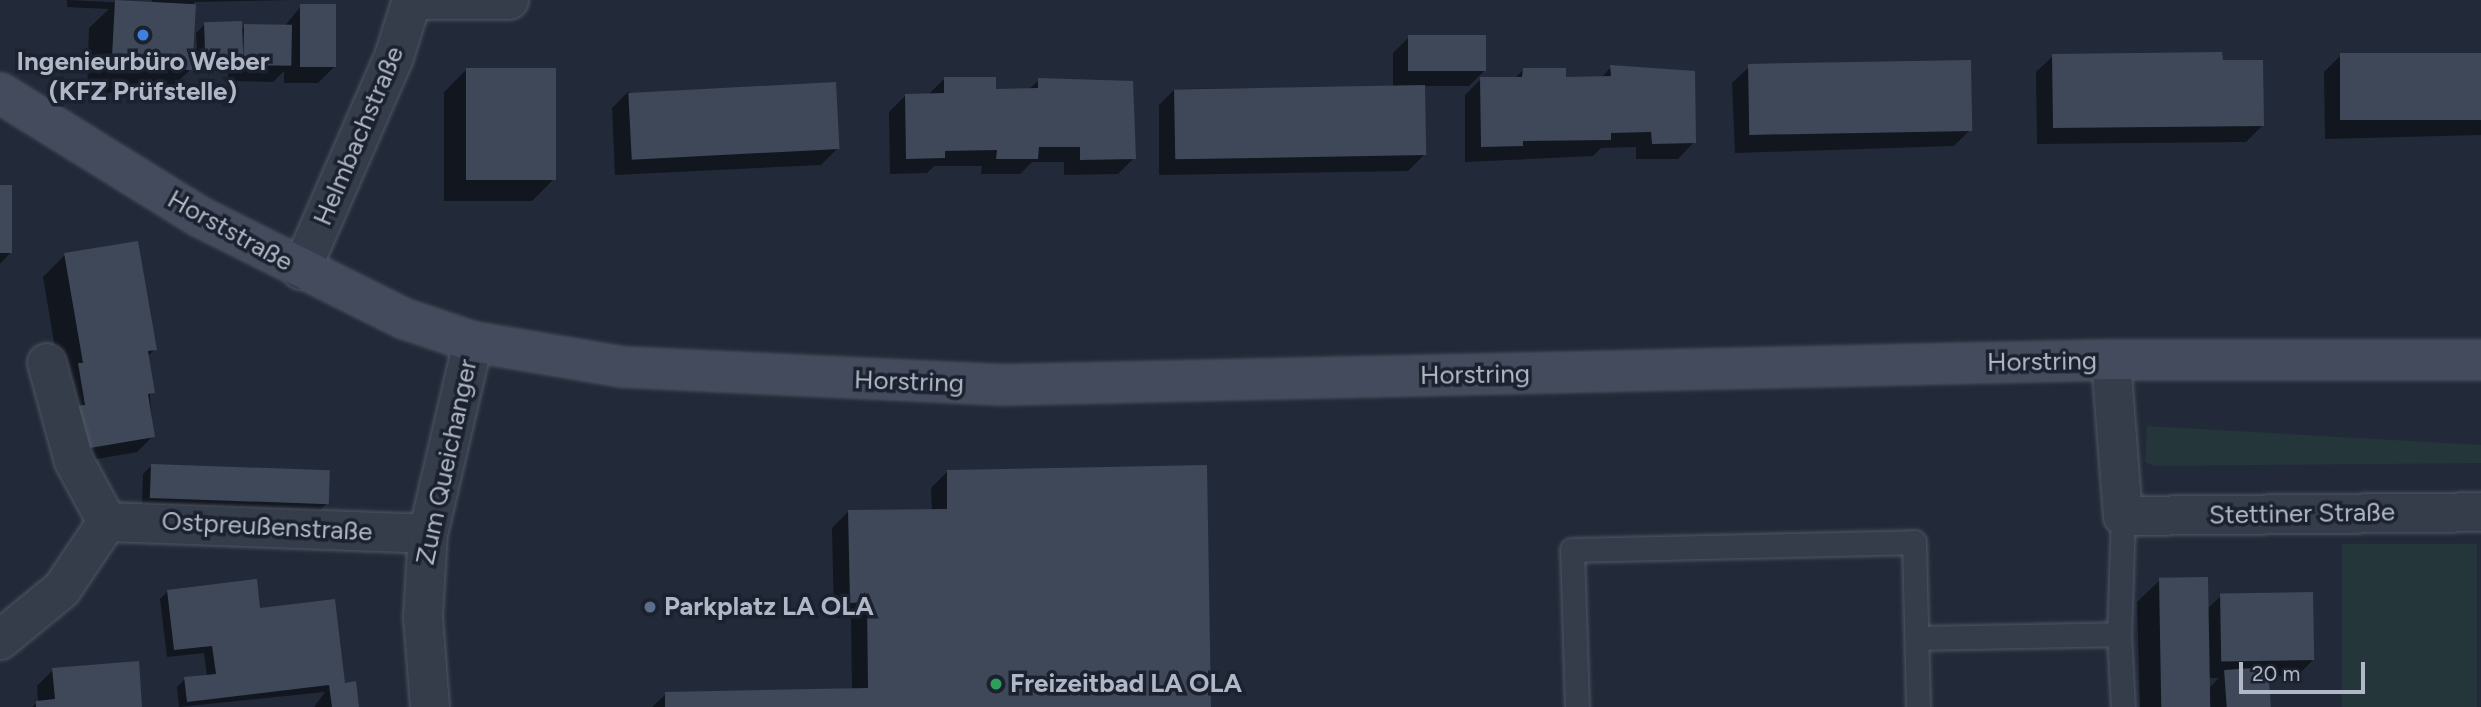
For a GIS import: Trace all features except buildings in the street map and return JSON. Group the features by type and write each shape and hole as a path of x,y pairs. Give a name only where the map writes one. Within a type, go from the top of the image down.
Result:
{"street":[{"name":"Helmbachstraße","path":"301,270 394,57 412,0"},
{"path":"421,0 509,0"},
{"name":"Horststraße","path":"0,93 200,217 301,270 405,319 472,342"},
{"name":"Horstring","path":"472,342 655,371 999,385 2111,360 2481,360"},
{"name":"Zum Queichanger","path":"430,707 423,617 428,534 472,342"},
{"path":"2111,360 2123,516"},
{"path":"0,640 61,589 107,522 74,461 47,362"},
{"name":"Stettiner Straße","path":"2123,516 2481,512"},
{"name":"Ostpreußenstraße","path":"107,522 428,534"}],"lane":[{"path":"2123,516 2119,634 2123,707"},
{"path":"1577,707 1572,550 1914,542 1918,707"},
{"path":"1917,638 2119,634"}],"shaded area":[{"path":"2147,426 2481,445 2481,463 2154,466 2145,462"},
{"path":"2342,544 2477,544 2477,707 2342,707"}],"place":[{"name":"Ingenieurbüro Weber (KFZ Prüfstelle)","path":"143,35"},
{"name":"Parkplatz LA OLA","path":"650,607"},
{"name":"Freizeitbad LA OLA","path":"996,684"}]}
